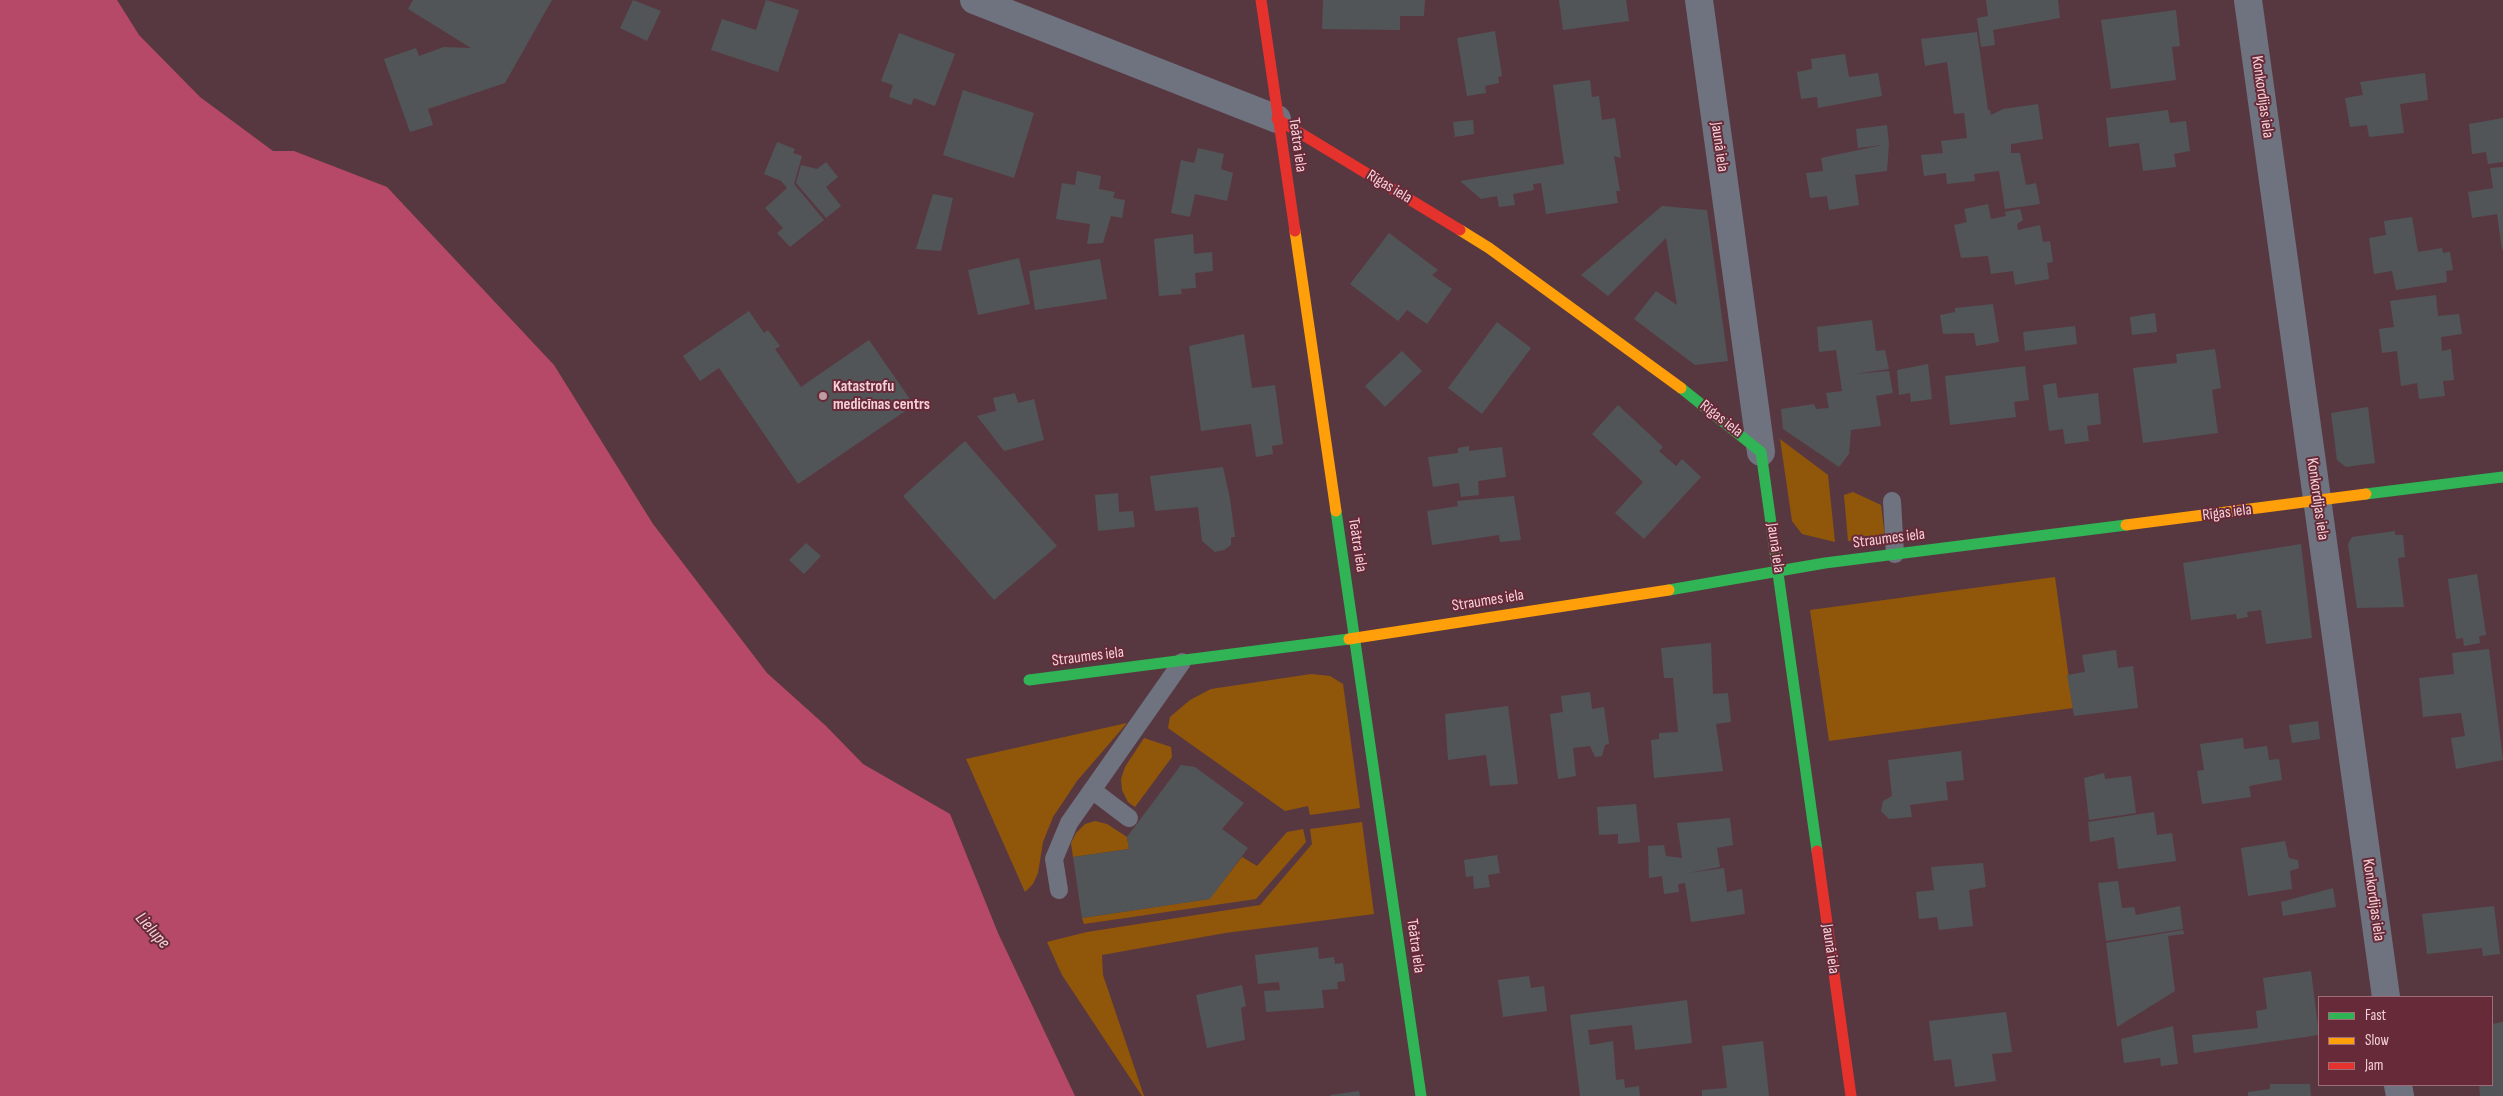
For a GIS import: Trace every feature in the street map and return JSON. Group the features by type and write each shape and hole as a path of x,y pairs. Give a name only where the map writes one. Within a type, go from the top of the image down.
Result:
{"street":[{"name":"Rīgas iela","path":"974,0 1277,119 1489,248 1716,414 1761,452"},
{"name":"Teātra iela","path":"1261,0 1420,1096"},
{"name":"Jaunā iela","path":"1699,0 1851,1096"},
{"name":"Konkordijas iela","path":"2248,0 2386,996"},
{"name":"Rīgas iela","path":"1952,548 2503,477"},
{"name":"Straumes iela","path":"1029,680 1182,662 1355,638 1738,580 1895,554 1952,548"}],"lane":[{"path":"1892,500 1895,554"},
{"path":"1059,890 1054,858 1069,823 1146,716 1182,662"},
{"path":"1092,790 1129,818"}],"shaded area":[{"path":"1780,439 1828,475 1835,542 1802,534 1792,521"},
{"path":"1853,492 1881,505 1885,537 1848,541 1844,495"},
{"path":"2055,577 2073,708 1829,741 1810,610"},
{"path":"1311,674 1330,676 1343,684 1360,808 1310,815 1308,806 1285,811 1168,728 1170,717 1190,700 1211,689"},
{"path":"1127,723 1077,781 1053,817 1043,842 1038,873 1033,884 1025,892 966,759"},
{"path":"1144,738 1171,747 1172,757 1135,807 1128,802 1122,790 1121,779 1125,767"},
{"path":"1095,821 1107,824 1127,837 1129,849 1073,857 1071,843 1076,833 1085,824"},
{"path":"1362,822 1374,914 1225,933 1102,955 1103,975 1144,1096 1142,1096 1062,975 1047,942 1087,932 1260,905 1312,844 1310,829"},
{"path":"1303,829 1306,842 1256,899 1084,924 1082,918 1209,899 1242,857 1257,866 1287,832"}],"water":[{"name":"Lielupe","path":"0,0 117,0 139,35 200,97 273,151 294,151 387,187 554,365 653,524 767,673 826,726 863,764 950,814 998,933 1075,1096 0,1096"}],"building":[{"path":"413,0 552,0 505,83 428,109 433,125 410,132 384,59 416,48 419,56 444,47 471,48 408,9"},
{"path":"633,0 661,11 647,41 620,28"},
{"path":"766,0 799,10 778,72 711,50 722,19 756,30"},
{"path":"1323,0 1425,0 1424,16 1400,16 1400,30 1322,29"},
{"path":"1559,0 1626,0 1629,21 1563,30"},
{"path":"1986,0 2058,0 2060,18 1993,30 1995,45 1981,47 1977,18 1988,16"},
{"path":"2176,10 2180,46 2172,47 2176,80 2111,89 2101,20"},
{"path":"1495,31 1502,76 1498,77 1499,83 1485,86 1486,93 1467,96 1457,38"},
{"path":"1977,32 1988,110 1990,110 1991,115 2003,109 2038,104 2043,139 2011,144 2011,153 2020,153 2026,185 2036,183 2040,204 2005,209 1999,171 1974,174 1975,181 1947,184 1946,173 1924,176 1921,155 1943,153 1941,141 1967,138 1964,113 1954,114 1947,62 1925,66 1921,39"},
{"path":"899,33 955,54 935,106 914,98 911,105 889,97 893,85 881,81"},
{"path":"1845,54 1849,77 1878,73 1882,96 1818,108 1817,97 1801,99 1797,72 1812,69 1811,59"},
{"path":"2425,73 2428,100 2400,104 2404,133 2369,137 2367,125 2350,127 2345,98 2363,95 2360,82"},
{"path":"1590,80 1592,97 1599,96 1602,120 1615,118 1621,158 1614,156 1620,191 1616,191 1618,203 1546,214 1541,183 1533,184 1534,190 1513,194 1515,205 1499,207 1497,196 1481,199 1460,181 1564,164 1553,85"},
{"path":"963,90 1034,113 1014,178 943,155"},
{"path":"2168,110 2170,123 2186,121 2190,151 2174,154 2176,167 2143,171 2139,143 2109,147 2106,118"},
{"path":"2503,118 2503,162 2488,164 2486,152 2472,154 2469,124"},
{"path":"1473,120 1474,134 1455,137 1453,122"},
{"path":"1887,125 1889,144 1887,171 1855,175 1859,205 1829,210 1827,196 1810,198 1806,173 1823,171 1821,158 1882,145 1858,148 1856,129"},
{"path":"777,142 795,149 793,153 802,156 794,184 824,220 790,247 777,233 783,228 765,208 787,188 781,181 764,174"},
{"path":"1198,148 1224,154 1221,169 1233,173 1227,201 1195,194 1190,217 1171,213 1181,160 1194,163"},
{"path":"826,162 838,177 826,187 841,206 826,218 796,183 801,165 817,169"},
{"path":"2503,167 2502,250 2497,214 2472,218 2468,192 2493,188 2490,168"},
{"path":"1077,171 1101,176 1099,189 1115,192 1113,198 1125,200 1122,218 1111,216 1103,243 1087,244 1090,224 1056,219 1062,183 1075,185"},
{"path":"933,194 953,198 941,251 916,249"},
{"path":"1988,204 1991,219 2006,216 2005,212 2020,209 2023,220 2017,224 2018,230 2040,225 2043,242 2050,241 2053,262 2047,263 2049,279 2015,285 2013,271 1991,274 1988,256 1961,258 1954,225 1967,222 1964,209"},
{"path":"1662,206 1707,210 1728,361 1695,365 1634,319 1656,291 1677,305 1666,238 1608,296 1581,275"},
{"path":"2412,217 2418,252 2442,248 2443,253 2450,252 2453,270 2446,271 2447,282 2396,290 2392,271 2374,274 2369,238 2386,235 2384,221"},
{"path":"1389,233 1438,270 1432,275 1452,289 1427,324 1407,310 1398,321 1350,284"},
{"path":"1193,234 1194,254 1212,252 1213,271 1195,273 1196,288 1181,289 1182,294 1159,296 1154,239"},
{"path":"1019,258 1030,304 978,315 968,270"},
{"path":"1100,259 1107,299 1035,310 1029,271"},
{"path":"2436,295 2438,316 2459,314 2462,334 2441,337 2442,351 2451,349 2454,380 2443,381 2445,396 2419,399 2417,383 2401,386 2397,351 2382,353 2379,329 2394,327 2390,301"},
{"path":"1993,304 1999,342 1976,346 1974,333 1943,334 1940,315 1955,312 1955,308"},
{"name":"Katastrofu medicīnas centrs","path":"749,311 764,333 768,330 780,346 775,349 801,387 869,340 914,405 798,484 719,368 700,381 683,356"},
{"path":"2155,313 2157,332 2132,335 2130,317"},
{"path":"1872,320 1876,351 1885,350 1889,369 1854,374 1889,371 1893,393 1876,396 1881,426 1851,430 1849,454 1839,467 1783,429 1781,409 1814,404 1816,409 1829,408 1826,393 1842,391 1836,350 1819,352 1817,327"},
{"path":"1497,322 1531,348 1482,414 1448,388"},
{"path":"2075,326 2077,344 2025,351 2023,332"},
{"path":"1244,334 1252,388 1275,385 1283,444 1272,446 1273,454 1256,457 1251,424 1201,431 1189,346"},
{"path":"2215,349 2221,388 2212,390 2218,433 2143,443 2133,368 2177,363 2176,354"},
{"path":"1402,351 1422,371 1385,407 1365,386"},
{"path":"1928,364 1932,399 1911,402 1910,393 1899,395 1897,370"},
{"path":"2025,366 2029,400 2014,402 2016,417 1950,425 1945,376"},
{"path":"2056,383 2058,398 2098,393 2101,424 2087,426 2089,441 2065,444 2063,429 2049,431 2043,385"},
{"path":"1015,393 1018,403 1034,399 1044,440 1004,451 977,416 996,411 993,398"},
{"path":"1618,405 1663,447 1659,451 1676,466 1682,459 1701,477 1644,539 1615,513 1643,482 1592,434"},
{"path":"2368,407 2375,463 2346,467 2337,460 2331,413"},
{"path":"965,441 1057,546 994,600 903,496"},
{"path":"1469,446 1469,451 1502,447 1506,477 1478,481 1479,495 1461,497 1459,483 1433,487 1428,457 1458,453 1458,448"},
{"path":"1223,467 1235,537 1231,537 1231,545 1224,550 1215,552 1202,541 1198,507 1155,511 1150,476"},
{"path":"1118,493 1119,512 1133,511 1135,527 1098,531 1095,495"},
{"path":"1514,496 1521,540 1500,542 1499,535 1432,545 1427,511 1458,506 1457,501"},
{"path":"2395,531 2395,535 2403,535 2405,557 2398,558 2404,607 2357,608 2348,544 2352,537"},
{"path":"806,543 821,556 804,574 789,560"},
{"path":"2301,544 2312,638 2266,644 2261,610 2247,612 2248,617 2237,619 2236,614 2191,620 2183,563"},
{"path":"2477,574 2486,635 2479,636 2480,643 2464,646 2463,638 2456,639 2448,579"},
{"path":"1711,643 1713,694 1728,693 1731,722 1716,724 1723,771 1654,778 1651,740 1659,739 1659,733 1678,732 1673,678 1664,678 1661,648"},
{"path":"2489,649 2503,760 2456,769 2451,738 2465,736 2461,713 2423,717 2419,678 2454,674 2452,653"},
{"path":"2116,650 2118,668 2133,666 2138,708 2074,716 2067,675 2085,672 2082,655"},
{"path":"1590,692 1592,709 1604,707 1609,744 1605,745 1602,756 1595,757 1590,746 1573,748 1576,776 1558,779 1550,714 1563,712 1561,696"},
{"path":"1508,706 1518,784 1490,786 1486,755 1448,760 1445,714"},
{"path":"2318,721 2320,739 2292,743 2289,725"},
{"path":"2243,738 2244,749 2267,746 2269,760 2279,759 2282,780 2249,786 2251,797 2202,804 2197,771 2204,770 2200,744"},
{"path":"1961,751 1964,780 1946,782 1948,800 1910,805 1912,817 1889,819 1881,811 1883,801 1892,796 1888,760"},
{"path":"1181,765 1195,767 1244,803 1222,829 1248,848 1210,899 1082,918 1073,857 1129,849 1127,837"},
{"path":"2104,773 2105,779 2131,776 2136,813 2089,820 2084,778"},
{"path":"1636,804 1640,842 1618,844 1618,834 1599,835 1597,807"},
{"path":"2154,812 2157,835 2172,833 2176,861 2118,869 2114,837 2090,842 2088,822"},
{"path":"1730,818 1733,845 1717,848 1720,867 1688,873 1724,868 1727,892 1742,889 1745,914 1691,922 1685,883 1678,884 1679,892 1664,894 1662,876 1649,878 1648,846 1664,845 1666,856 1682,858 1677,823"},
{"path":"2285,841 2289,858 2298,860 2299,868 2290,871 2292,889 2248,896 2241,848"},
{"path":"1497,855 1500,873 1488,875 1490,887 1474,889 1473,876 1466,877 1464,860"},
{"path":"1983,863 1986,887 1969,890 1973,926 1939,930 1937,917 1919,919 1916,892 1934,890 1931,867"},
{"path":"2118,881 2122,908 2134,907 2136,915 2180,906 2183,929 2106,941 2098,883"},
{"path":"2333,888 2336,907 2283,916 2281,902"},
{"path":"2494,906 2500,954 2483,956 2482,948 2427,954 2422,914"},
{"path":"2183,930 2184,934 2168,936 2175,991 2117,1027 2106,943"},
{"path":"1318,947 1319,959 1334,957 1335,964 1343,963 1345,981 1337,982 1338,989 1322,990 1324,1008 1266,1012 1264,991 1280,990 1279,982 1258,984 1255,955"},
{"path":"2311,971 2318,1035 2194,1053 2192,1035 2258,1028 2256,1011 2267,1009 2263,978"},
{"path":"1529,976 1531,988 1544,986 1547,1011 1503,1017 1498,980"},
{"path":"1242,985 1246,1006 1241,1008 1245,1040 1207,1048 1196,995"},
{"path":"1687,1000 1692,1043 1635,1050 1632,1025 1588,1030 1590,1045 1613,1041 1616,1080 1624,1079 1625,1088 1639,1086 1640,1096 1580,1096 1570,1015"},
{"path":"2006,1012 2012,1052 1992,1054 1996,1081 1955,1087 1951,1059 1934,1061 1929,1021"},
{"path":"2503,1022 2503,1096 2480,1096 2479,1086 2493,1086 2493,1024"},
{"path":"2173,1026 2178,1064 2161,1066 2160,1058 2124,1063 2121,1039"},
{"path":"1763,1041 1769,1096 1702,1096 1702,1090 1727,1088 1722,1046"},
{"path":"2270,1084 2310,1084 2311,1096 2248,1096 2248,1092 2270,1089"},
{"path":"1359,1091 1360,1096 1330,1096 1330,1095"}],"traffic: fast":[{"path":"1681,388 1761,452 1817,851"},
{"path":"2366,494 2503,477"},
{"path":"1336,511 1421,1096"},
{"path":"1669,590 1825,563 2126,525"},
{"path":"1029,680 1349,639"}],"traffic: slow":[{"path":"1460,230 1489,248 1681,388"},
{"path":"1295,231 1336,511"},
{"path":"2126,525 2366,494"},
{"path":"1349,639 1669,590"}],"traffic: jam":[{"path":"1261,0 1295,231"},
{"path":"1277,119 1460,230"},
{"path":"1817,851 1851,1096"}],"place":[{"name":"Katastrofu medicīnas centrs","path":"823,396"}]}
